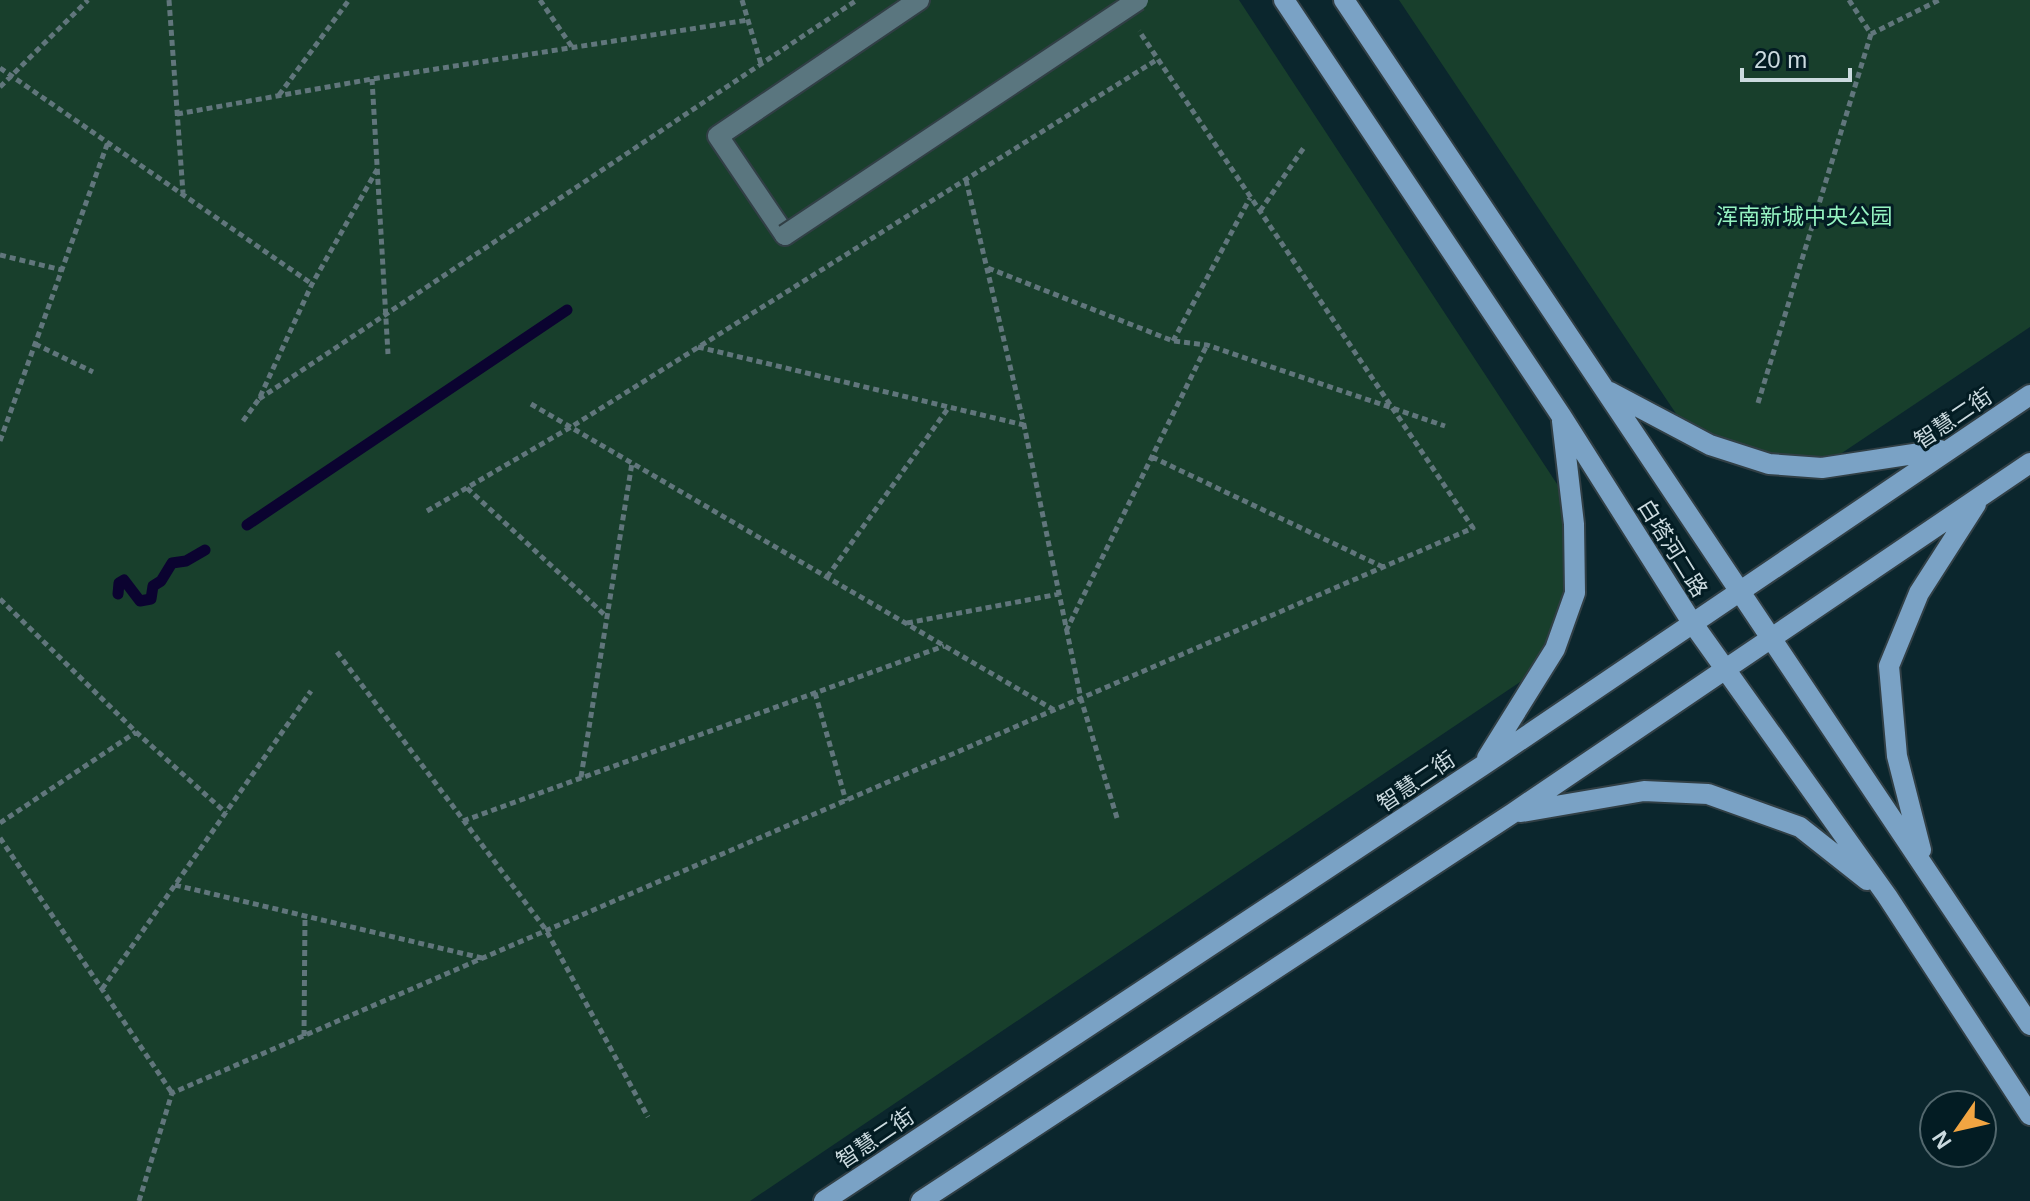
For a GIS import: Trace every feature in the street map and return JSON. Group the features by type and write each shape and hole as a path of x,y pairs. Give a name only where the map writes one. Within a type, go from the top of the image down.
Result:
{"main road":[{"name":"白塔河二路","path":"1284,0 1562,417 1691,621 1887,896 2030,1115"},
{"name":"白塔河二路","path":"1344,0 2030,1025"},
{"path":"1607,391 1710,445 1769,464 1822,468 1948,449"},
{"name":"智慧二街","path":"824,1201 1482,766 1691,621 2030,395"},
{"path":"1482,766 1555,649 1575,593 1574,524 1562,417"},
{"path":"921,1201 1513,813 2030,463"},
{"path":"1925,866 1897,756 1889,666 1919,593 1980,497"},
{"path":"1513,813 1644,791 1708,794 1800,827 1887,896"}],"street":[{"path":"919,0 718,136 785,235 1138,0"}],"path":[{"path":"0,87 88,0"},
{"path":"169,0 183,194"},
{"path":"278,96 349,0"},
{"path":"540,0 572,47"},
{"path":"742,0 761,64"},
{"path":"259,399 857,0"},
{"path":"1849,0 1871,34"},
{"path":"1758,403 1871,34 1939,0"},
{"path":"177,114 372,79 748,20"},
{"path":"139,1201 172,1093 1473,528 1134,24"},
{"path":"427,511 571,427 1158,59"},
{"path":"0,68 312,284"},
{"path":"372,79 388,354"},
{"path":"0,441 108,142"},
{"path":"1260,211 1305,146"},
{"path":"243,421 259,399 312,284 378,168"},
{"path":"966,180 1024,425 1081,699 1117,818"},
{"path":"1173,341 1251,197"},
{"path":"0,255 62,270"},
{"path":"987,268 1173,341 1207,345 1445,426"},
{"path":"35,344 93,372"},
{"path":"1066,631 1207,345"},
{"path":"698,347 1024,425"},
{"path":"531,404 1055,710"},
{"path":"827,577 949,407"},
{"path":"1152,457 1384,567"},
{"path":"581,778 632,463"},
{"path":"467,488 607,617"},
{"path":"907,623 1059,594"},
{"path":"0,599 136,732 226,813"},
{"path":"463,821 945,645"},
{"path":"337,652 546,930 648,1117"},
{"path":"102,989 311,691"},
{"path":"815,693 846,801"},
{"path":"0,823 136,732"},
{"path":"0,838 172,1093"},
{"path":"175,885 483,958"},
{"path":"304,1036 305,916"}],"green space":[{"path":"0,0 1239,0 1580,519 1557,657 750,1201 0,1201"},
{"name":"浑南新城中央公园","path":"1399,0 2030,0 2030,327 1818,469 1687,430"}],"waterway":[{"path":"247,525 567,310"},
{"path":"118,594 119,583 124,580 140,601 151,599 153,586 161,581 172,563 186,561 205,550"}]}
